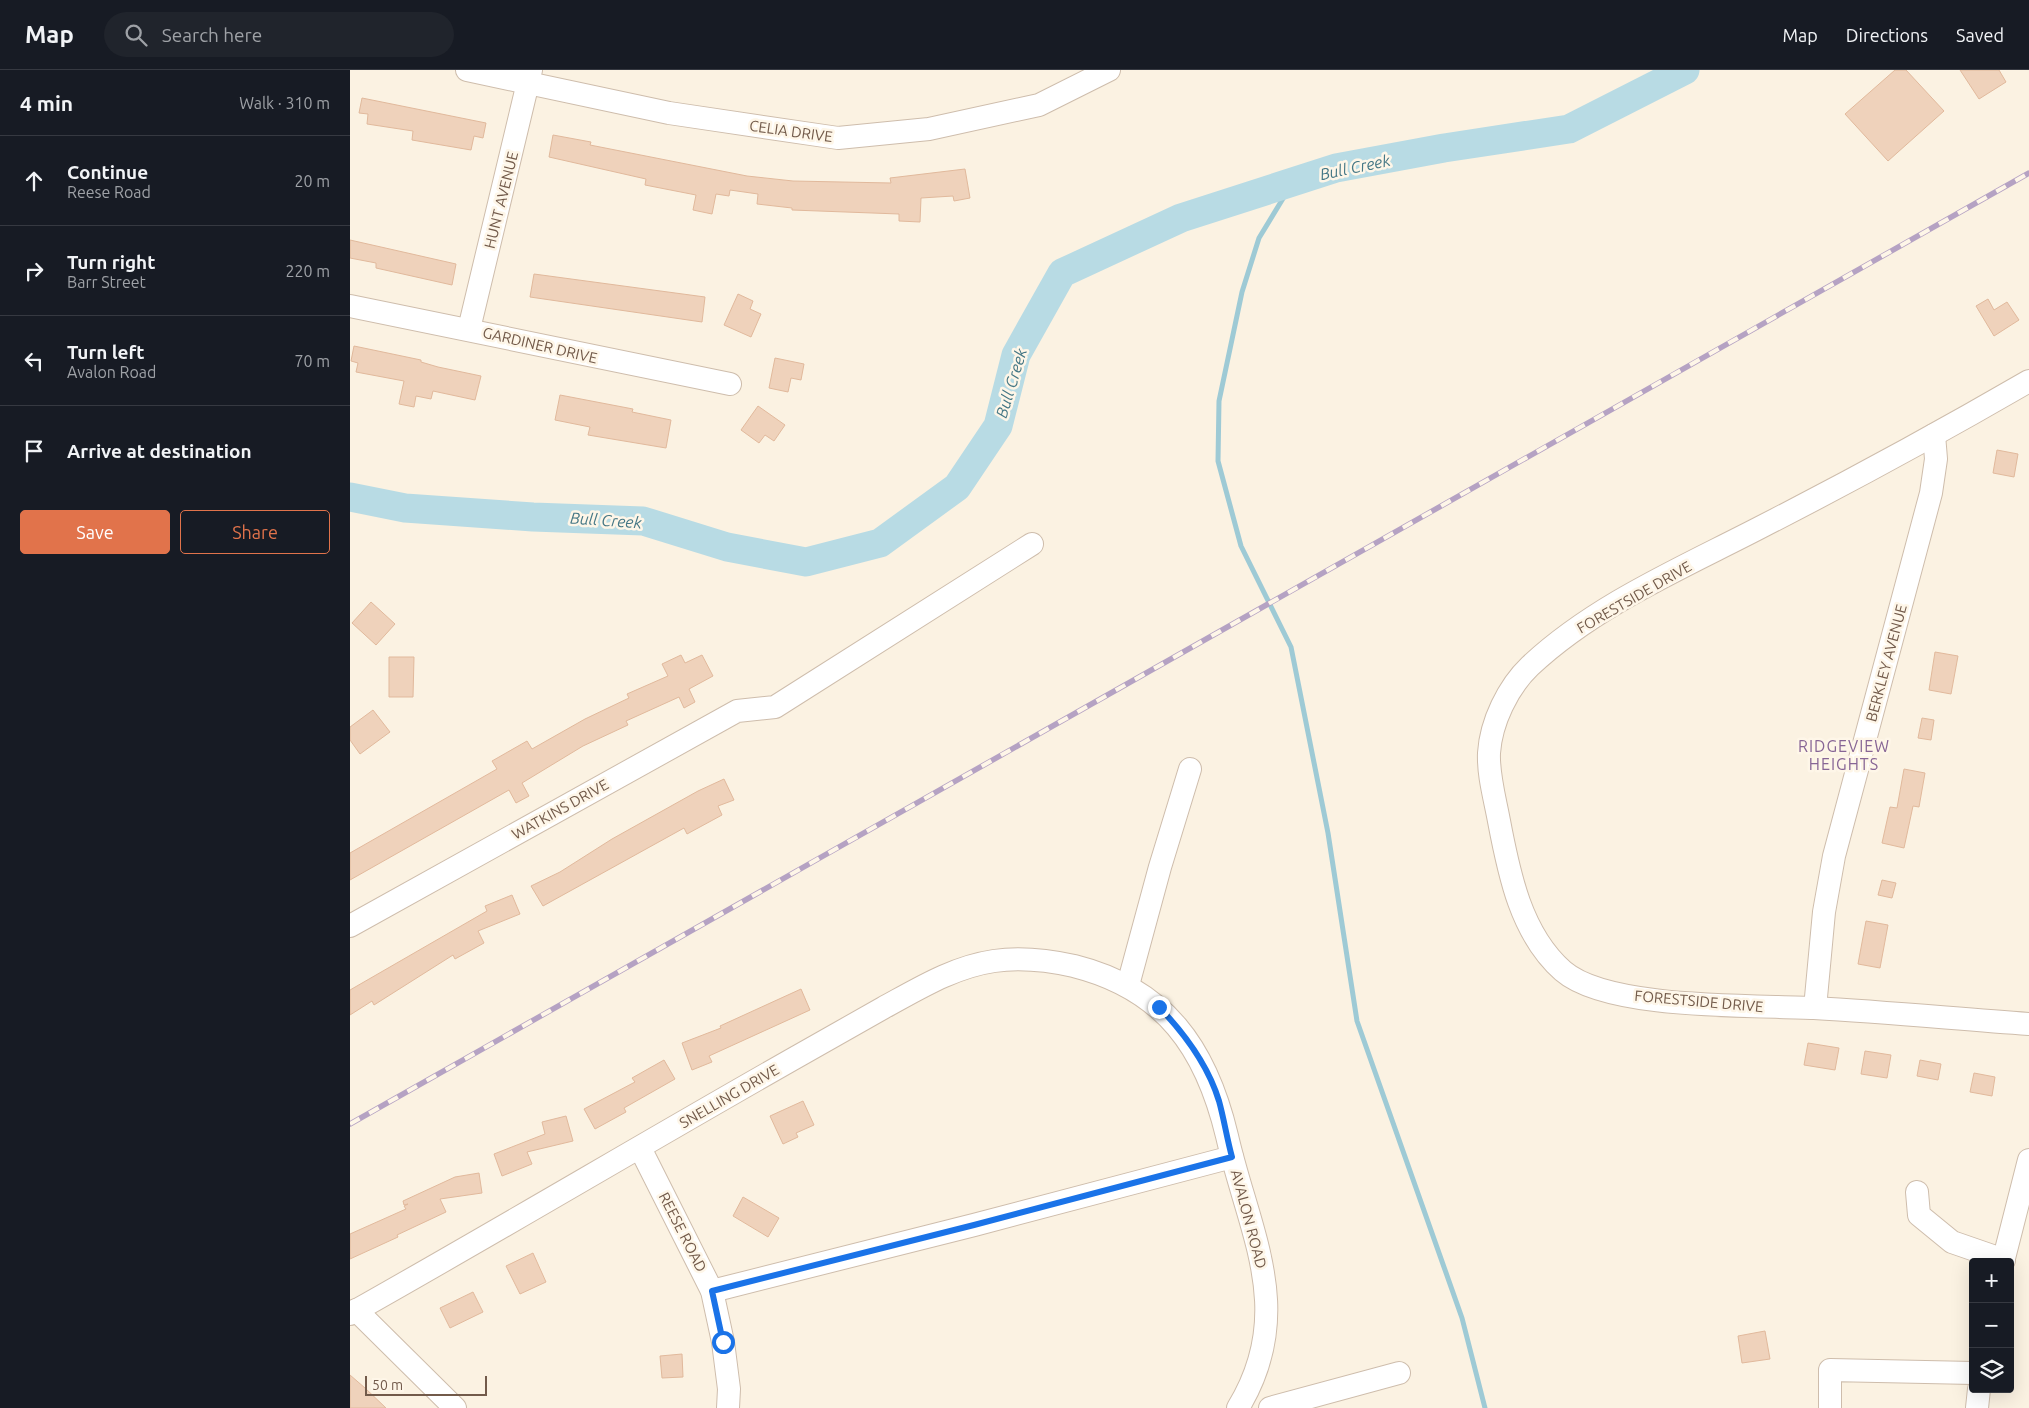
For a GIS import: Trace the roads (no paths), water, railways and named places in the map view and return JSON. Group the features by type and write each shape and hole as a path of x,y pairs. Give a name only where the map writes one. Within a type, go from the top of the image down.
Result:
{"street":[{"name":"CELIA DRIVE","path":"467,70 530,76 669,113 838,138 929,129 1039,106 1109,70"},
{"name":"HUNT AVENUE","path":"469,329 530,76"},
{"name":"GARDINER DRIVE","path":"350,306 730,384"},
{"name":"FORESTSIDE DRIVE","path":"2029,381 1934,435 1591,618 1526,670 1509,692 1493,734 1489,752 1490,775 1510,878 1520,906 1540,943 1552,960 1567,974 1606,991 1657,1000 1815,1008 2029,1024"},
{"name":"BERKLEY AVENUE","path":"1815,1008 1824,912 1834,856 1931,493 1936,459 1934,435"},
{"name":"WATKINS DRIVE","path":"350,926 737,711 775,707 1032,544"},
{"path":"1128,985 1160,867 1190,769"},
{"name":"SNELLING DRIVE","path":"353,1312 942,976 991,961 1032,960 1051,961 1088,970 1128,985"},
{"name":"AVALON ROAD","path":"1128,985 1159,1007 1176,1025 1196,1052 1218,1099 1244,1196 1267,1286 1262,1358 1248,1392 1238,1408"},
{"name":"REESE ROAD","path":"640,1148 712,1291 723,1342 729,1389 728,1408"},
{"path":"712,1291 1232,1157"},
{"path":"2004,1258 2029,1160"},
{"path":"1917,1192 1919,1214 1952,1242 1995,1258"},
{"path":"353,1312 455,1408"},
{"path":"1830,1408 1830,1370 1969,1373"},
{"path":"1270,1408 1399,1373"},
{"path":"1977,1408 1979,1393"}],"waterway":[{"name":"Bull Creek","path":"350,497 405,508 533,517 643,521 727,547 806,562 880,543 957,487 998,426 1016,355 1062,273 1181,218 1336,168 1444,148 1569,129 1685,70"},
{"path":"1293,182 1259,238 1242,292 1219,401 1218,461 1241,546 1291,647 1328,833 1357,1021 1462,1318 1485,1408"}],"railway":[{"path":"350,1124 2029,173"}],"district":[{"name":"RIDGEVIEW HEIGHTS","path":"1844,755"}]}
